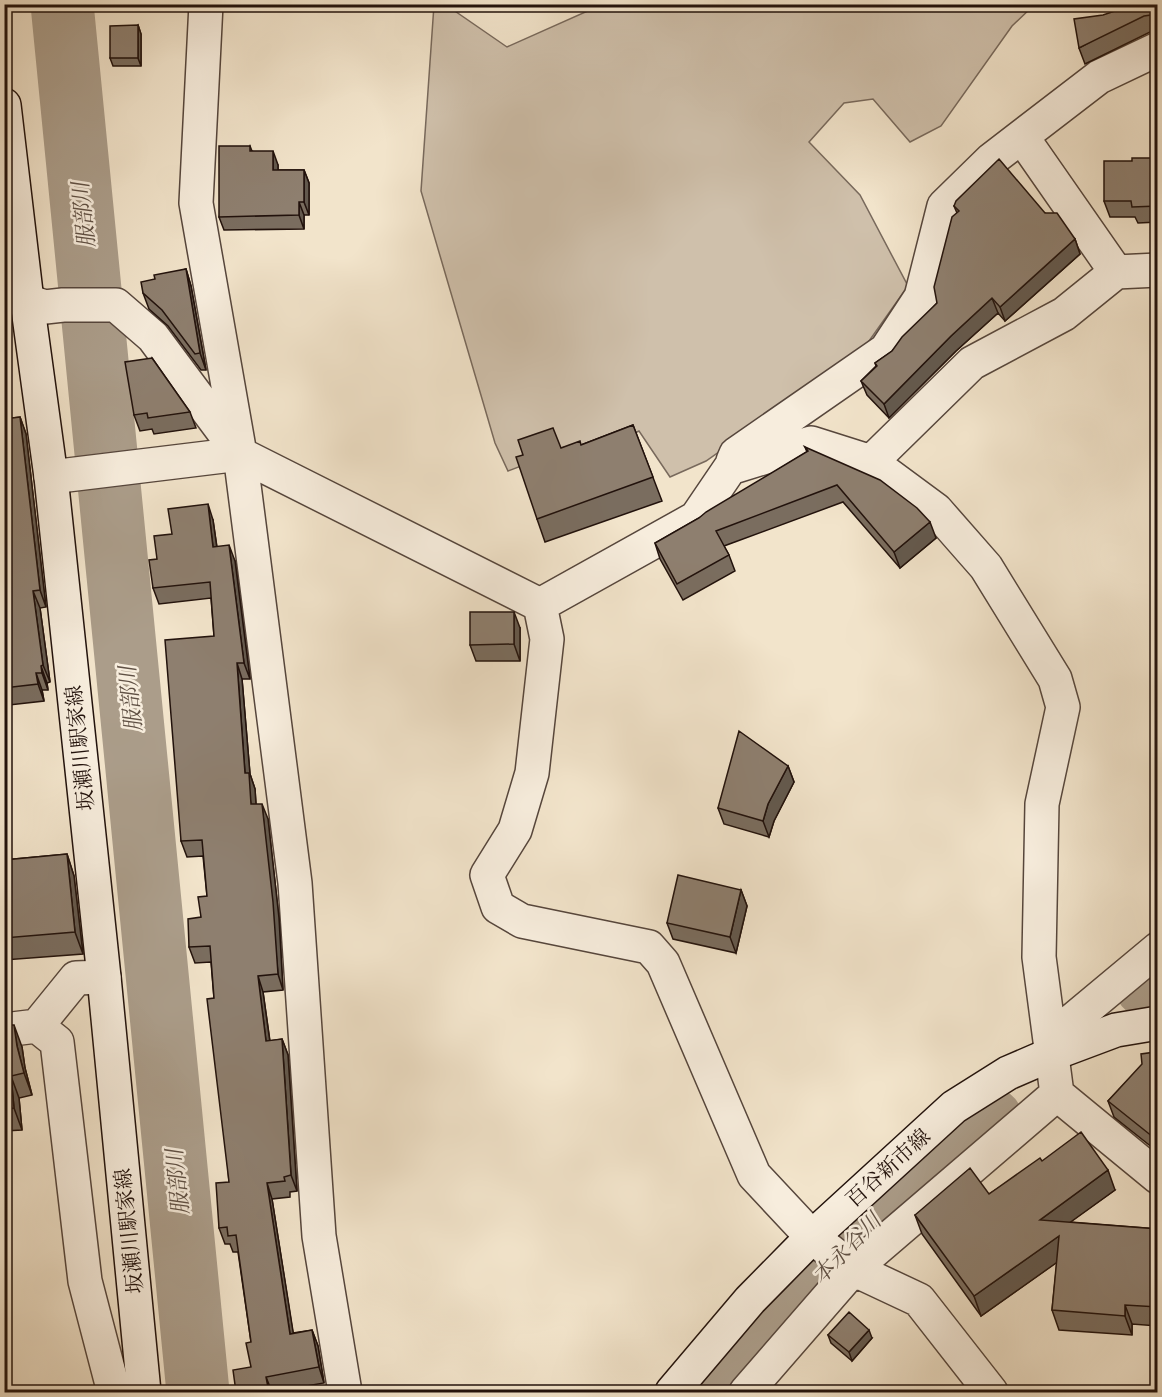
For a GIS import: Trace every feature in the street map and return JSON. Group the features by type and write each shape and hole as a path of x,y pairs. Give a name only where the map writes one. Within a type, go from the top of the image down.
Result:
{"street":[{"path":"206,4 196,203 240,454 295,883 319,1236 345,1392"},
{"path":"540,605 696,518 730,468 736,454 886,350 921,297 944,206 992,160 1099,77 1158,49"},
{"name":"坂瀬川駅家線","path":"4,105 16,294 63,476 104,977 144,1392"},
{"path":"1022,137 1116,272"},
{"path":"871,462 972,363 1064,315 1116,272 1158,270"},
{"path":"16,294 45,307 116,305 153,337 240,454 540,605"},
{"path":"730,468 812,443 871,462 936,510 986,567 1055,679 1063,707 1042,804 1039,957 1057,1094 1158,1177"},
{"path":"63,476 240,454"},
{"path":"540,605 547,639 532,773 515,830 487,875 498,907 522,921 649,947 663,963 754,1175 812,1237 853,1269 919,1300 991,1392"},
{"path":"1051,1047 1158,949"},
{"path":"4,1030 37,1026 76,978 104,977"},
{"name":"百谷新市線","path":"672,1392 750,1300 812,1237 954,1107 1051,1047 1116,1030 1158,1023"},
{"path":"37,1026 57,1042 85,1281 114,1392"},
{"path":"746,1392 853,1269 1057,1094"}],"shaded area":[{"path":"434,5 446,5 507,47 601,5 1034,5 1012,26 941,126 910,142 873,99 844,103 809,142 860,195 908,286 862,351 706,461 670,477 639,431 576,461 558,452 508,471 495,443 421,191"}],"building":[{"path":"1136,4 1158,4 1158,14 1144,16 1079,48 1074,19 1103,15"},
{"path":"138,25 138,58 110,58 110,26"},
{"path":"219,146 250,146 250,151 273,151 273,170 304,170 304,202 299,202 299,215 219,217"},
{"path":"1132,158 1158,158 1158,206 1132,207 1131,201 1104,201 1104,161 1132,161"},
{"path":"999,159 1045,213 1057,213 1075,239 1000,307 992,298 884,404 861,381 877,366 875,363 892,351 902,337 937,303 934,287 952,217 959,211 954,206 956,201"},
{"path":"186,269 200,353 195,354 162,310 143,293 141,282 155,279 154,275"},
{"path":"152,358 190,412 148,418 147,413 134,415 125,362"},
{"path":"20,417 40,590 33,591 43,665 41,666 42,673 36,673 38,684 4,688 4,419"},
{"path":"633,425 653,477 537,519 516,457 523,455 518,440 553,428 561,448 580,441 581,445"},
{"path":"805,447 880,480 917,508 930,522 894,552 837,485 716,531 729,555 677,584 655,543 808,451"},
{"path":"208,504 213,547 229,545 244,663 237,663 245,773 249,773 251,804 262,804 273,902 278,974 258,976 266,1041 282,1039 291,1175 284,1177 285,1181 267,1183 290,1334 312,1330 319,1367 266,1377 269,1392 236,1392 233,1370 251,1367 246,1343 251,1342 236,1235 228,1236 227,1227 219,1228 216,1183 229,1182 207,999 214,998 210,946 189,947 188,919 201,917 198,897 207,896 202,840 181,841 165,640 214,636 210,582 153,588 149,560 157,559 154,536 172,534 168,509"},
{"path":"470,612 514,612 514,644 470,645"},
{"path":"739,731 788,766 768,804 763,821 718,808"},
{"path":"67,854 75,932 4,938 4,860"},
{"path":"678,875 741,890 730,937 667,923"},
{"path":"4,1025 14,1025 24,1073 11,1076 14,1108 4,1109"},
{"path":"1154,1044 1158,1044 1158,1141 1108,1101 1142,1064 1141,1054 1155,1052"},
{"path":"1081,1132 1108,1170 1040,1220 1158,1229 1158,1307 1125,1305 1125,1316 1052,1310 1059,1236 974,1296 915,1215 970,1168 989,1194 1040,1158 1042,1161"},
{"path":"849,1312 869,1330 849,1352 828,1335"}],"waterway":[{"name":"服部川","path":"62,4 198,1392"},
{"name":"本永谷川","path":"1146,986 1158,976"},
{"name":"本永谷川","path":"716,1392 855,1233 991,1119"}]}
